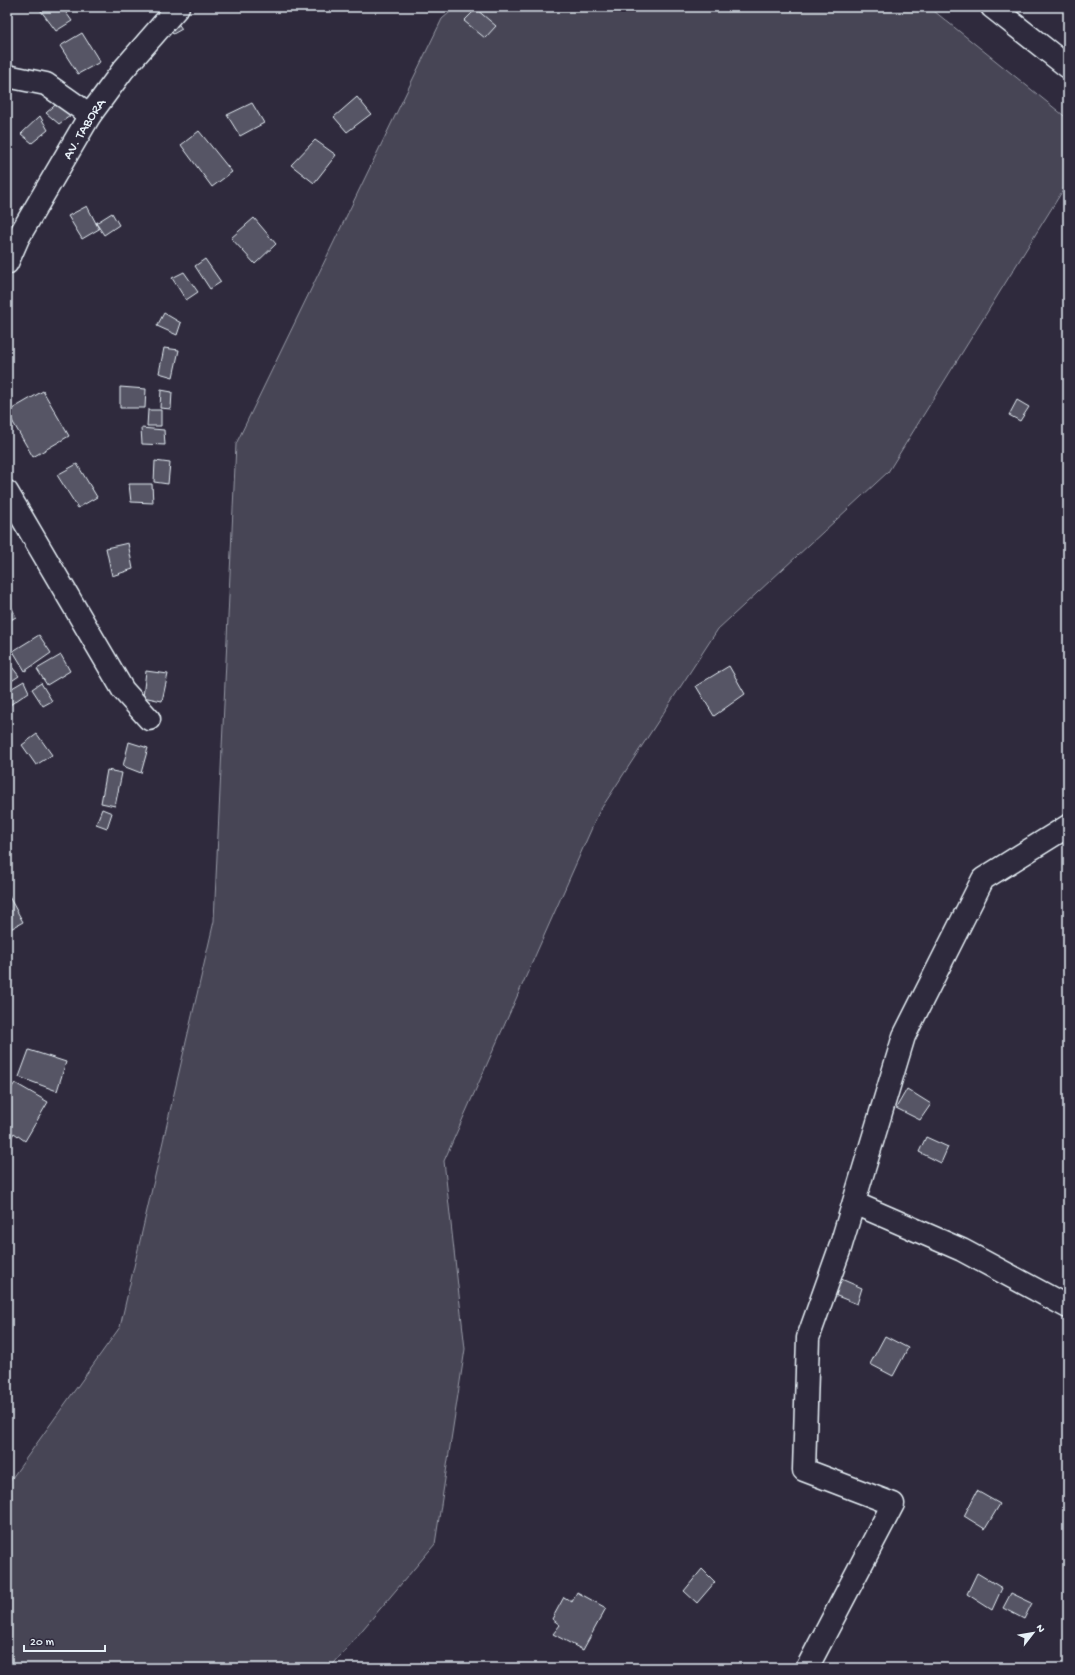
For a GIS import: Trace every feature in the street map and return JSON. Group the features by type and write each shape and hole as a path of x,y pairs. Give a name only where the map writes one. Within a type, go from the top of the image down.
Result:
{"street":[{"name":"AV. TABORA","path":"7,263 29,217 90,115 123,70 178,7"},
{"path":"992,7 1068,67"},
{"path":"7,76 46,84 90,115"},
{"path":"7,492 123,690 149,719"},
{"path":"807,1668 893,1504 804,1470 808,1338 840,1248 904,1036 983,879 1068,826"},
{"path":"854,1203 962,1250 1068,1308"}],"shaded area":[{"path":"456,7 929,7 1068,119 1068,182 888,472 718,629 599,812 444,1161 465,1349 435,1544 330,1668 7,1668 7,1485 120,1327 214,921 236,444 442,19"}],"building":[{"path":"38,7 62,7 72,21 56,31"},
{"path":"156,7 171,7 161,14"},
{"path":"476,9 496,26 485,38 464,21"},
{"path":"169,11 182,29 173,34 161,16"},
{"path":"82,33 100,62 78,74 60,46"},
{"path":"357,97 371,114 347,132 334,117"},
{"path":"60,101 74,113 59,124 46,113"},
{"path":"252,103 264,123 240,136 227,115"},
{"path":"40,116 48,130 32,143 21,134"},
{"path":"199,131 232,172 212,187 181,145"},
{"path":"315,140 336,155 314,183 291,165"},
{"path":"87,206 99,229 82,239 68,216"},
{"path":"112,213 119,225 104,235 96,223"},
{"path":"254,218 276,244 255,264 231,238"},
{"path":"205,259 221,282 210,289 195,266"},
{"path":"184,272 198,292 186,300 172,278"},
{"path":"164,313 181,323 177,335 157,326"},
{"path":"164,348 179,350 173,377 159,373"},
{"path":"120,387 146,389 145,408 120,408"},
{"path":"161,390 172,392 171,409 160,408"},
{"path":"43,391 69,436 33,457 7,412"},
{"path":"1017,400 1029,407 1020,421 1009,415"},
{"path":"148,410 161,410 161,426 147,426"},
{"path":"141,428 164,430 165,445 142,444"},
{"path":"155,461 170,463 168,484 154,482"},
{"path":"77,464 97,497 78,508 57,475"},
{"path":"129,484 152,484 153,503 131,502"},
{"path":"128,543 133,569 112,576 106,548"},
{"path":"8,599 16,617 7,622 7,600"},
{"path":"39,635 51,653 25,671 13,651"},
{"path":"61,655 70,671 47,685 37,669"},
{"path":"9,663 19,676 7,684 7,664"},
{"path":"729,666 745,694 714,716 696,686"},
{"path":"146,671 168,674 162,701 143,697"},
{"path":"24,681 29,692 10,705 7,701 7,691"},
{"path":"41,683 52,701 43,706 32,689"},
{"path":"37,734 52,755 36,765 22,745"},
{"path":"129,742 148,748 141,773 123,766"},
{"path":"107,770 122,773 115,806 101,803"},
{"path":"102,809 112,813 107,828 96,824"},
{"path":"7,893 23,922 7,931"},
{"path":"29,1050 66,1062 57,1091 19,1077"},
{"path":"15,1083 48,1102 25,1141 14,1133 10,1139 7,1137 7,1094"},
{"path":"907,1089 931,1104 920,1120 896,1108"},
{"path":"926,1137 948,1147 941,1163 919,1152"},
{"path":"839,1278 862,1288 857,1304 832,1294"},
{"path":"885,1336 908,1348 893,1376 870,1364"},
{"path":"977,1491 1000,1504 985,1529 964,1516"},
{"path":"702,1569 715,1582 697,1603 684,1591"},
{"path":"977,1573 1002,1588 992,1610 967,1594"},
{"path":"577,1592 606,1608 583,1650 553,1634 560,1625 552,1619 564,1597 572,1602"},
{"path":"1011,1593 1032,1603 1024,1619 1003,1608"}]}
